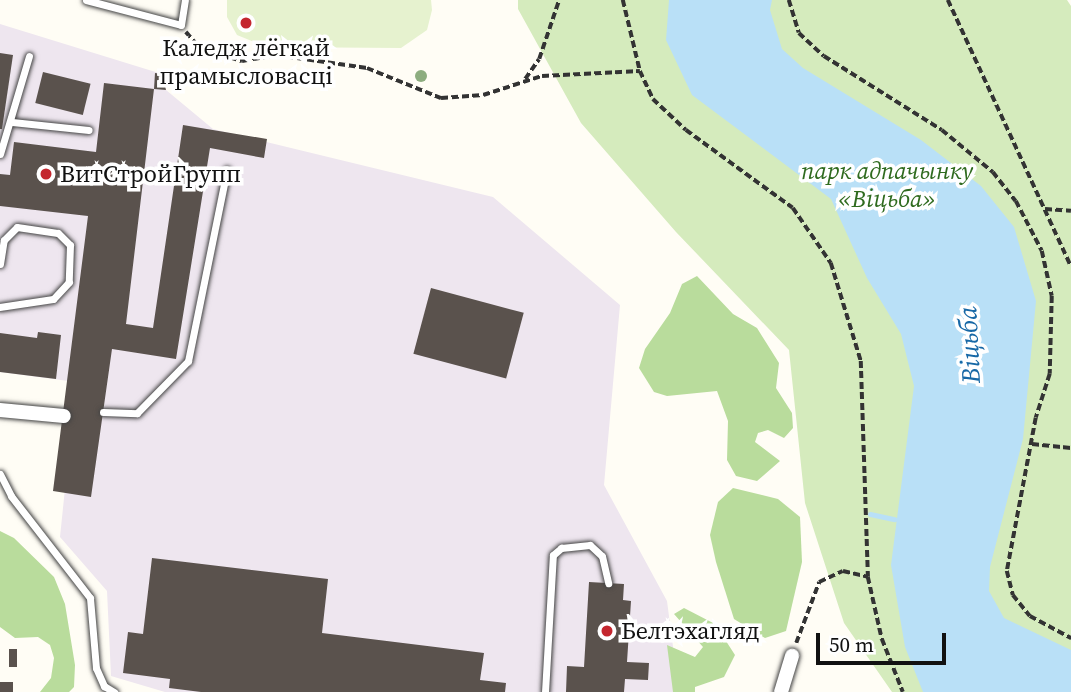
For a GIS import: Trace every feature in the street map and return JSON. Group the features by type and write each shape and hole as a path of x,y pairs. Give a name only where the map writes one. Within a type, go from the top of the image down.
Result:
{"street":[{"path":"0,410 65,412"},
{"path":"781,692 792,656"}],"lane":[{"path":"86,0 181,25 185,0"},
{"path":"0,154 12,122 29,56"},
{"path":"12,122 89,130"},
{"path":"103,412 137,413 188,361 227,170"},
{"path":"0,264 4,240 17,227 58,233 69,245 69,282 53,299 0,307"},
{"path":"0,474 11,496 90,598 96,668 104,686 114,692"},
{"path":"545,692 553,555 561,548 590,545 602,556 608,583"}],"path":[{"path":"523,81 539,59 559,0"},
{"path":"623,0 640,71 653,99 686,130 793,208 831,263 861,361 868,577 882,639 903,692"},
{"path":"789,0 799,33 824,56 942,130 993,172 1016,201 1042,251 1052,296 1050,374 1032,444 1007,571 1013,595 1030,616 1071,638"},
{"path":"948,0 1071,266"},
{"path":"181,25 200,48 242,61 276,55 367,68 441,98 483,95 523,81 576,72 640,71"},
{"path":"1045,209 1071,211"},
{"path":"1032,444 1071,448"},
{"path":"792,656 819,582 843,571 868,577"}],"shaded area":[{"path":"0,24 162,74 166,90 213,129 493,197 620,305 604,485 667,601 679,692 165,692 111,676 107,591 60,537 76,382 0,372"}],"green space":[{"path":"227,0 431,0 432,10 427,30 401,48 266,47 237,35 227,17"},
{"name":"парк адпачынку «Віцьба»","path":"518,0 1067,0 1071,6 1071,692 892,692 844,623 805,503 789,350 676,232 581,123 518,9"},
{"path":"697,276 733,314 757,328 779,363 776,388 792,413 793,428 784,438 768,430 758,433 755,442 780,461 757,481 736,476 727,460 728,421 717,391 667,396 654,392 639,368 645,349 670,313 682,284"},
{"path":"733,488 778,499 800,517 802,562 786,631 765,638 734,619 710,535 718,502"},
{"path":"0,531 14,538 54,577 65,604 75,665 74,687 69,692 40,692 51,678 54,658 50,645 38,637 15,638 0,627"},
{"path":"684,608 715,624 735,655 724,677 695,687 695,692 673,692 667,645 695,657 703,647 674,614"}],"water":[{"name":"Віцьба","path":"669,0 772,0 770,10 782,49 803,68 921,140 981,186 1014,227 1036,301 1023,439 990,567 989,591 1004,618 1071,650 1071,692 923,692 905,647 891,565 914,386 901,334 867,278 831,199 692,95 666,40"}],"building":[{"path":"0,53 13,55 2,129 0,129"},
{"path":"43,72 91,84 83,115 35,103"},
{"path":"155,73 162,74 166,90 154,89"},
{"path":"104,83 154,89 126,324 153,328 183,125 267,139 264,158 210,148 176,359 112,349 91,497 53,491 88,216 0,206 0,174 10,175 14,142 96,152"},
{"path":"431,288 524,313 506,379 413,354"},
{"path":"38,332 61,335 56,379 0,372 0,333 37,338"},
{"path":"152,558 328,579 322,633 484,653 480,680 506,683 505,692 201,692 169,688 170,679 123,673 128,632 143,634"},
{"name":"Белтэхагляд","path":"589,582 624,584 623,600 631,601 627,662 649,663 648,680 625,679 624,692 566,692 567,666 584,667"},
{"path":"9,649 17,649 17,667 9,667"},
{"path":"0,682 13,682 13,692 0,692"}],"waterway":[{"path":"870,514 894,519"}],"place":[{"name":"Каледж лёгкай прамысловасці","path":"246,23"},
{"name":"ВитСтройГрупп","path":"46,174"},
{"name":"Белтэхагляд","path":"607,631"}]}
